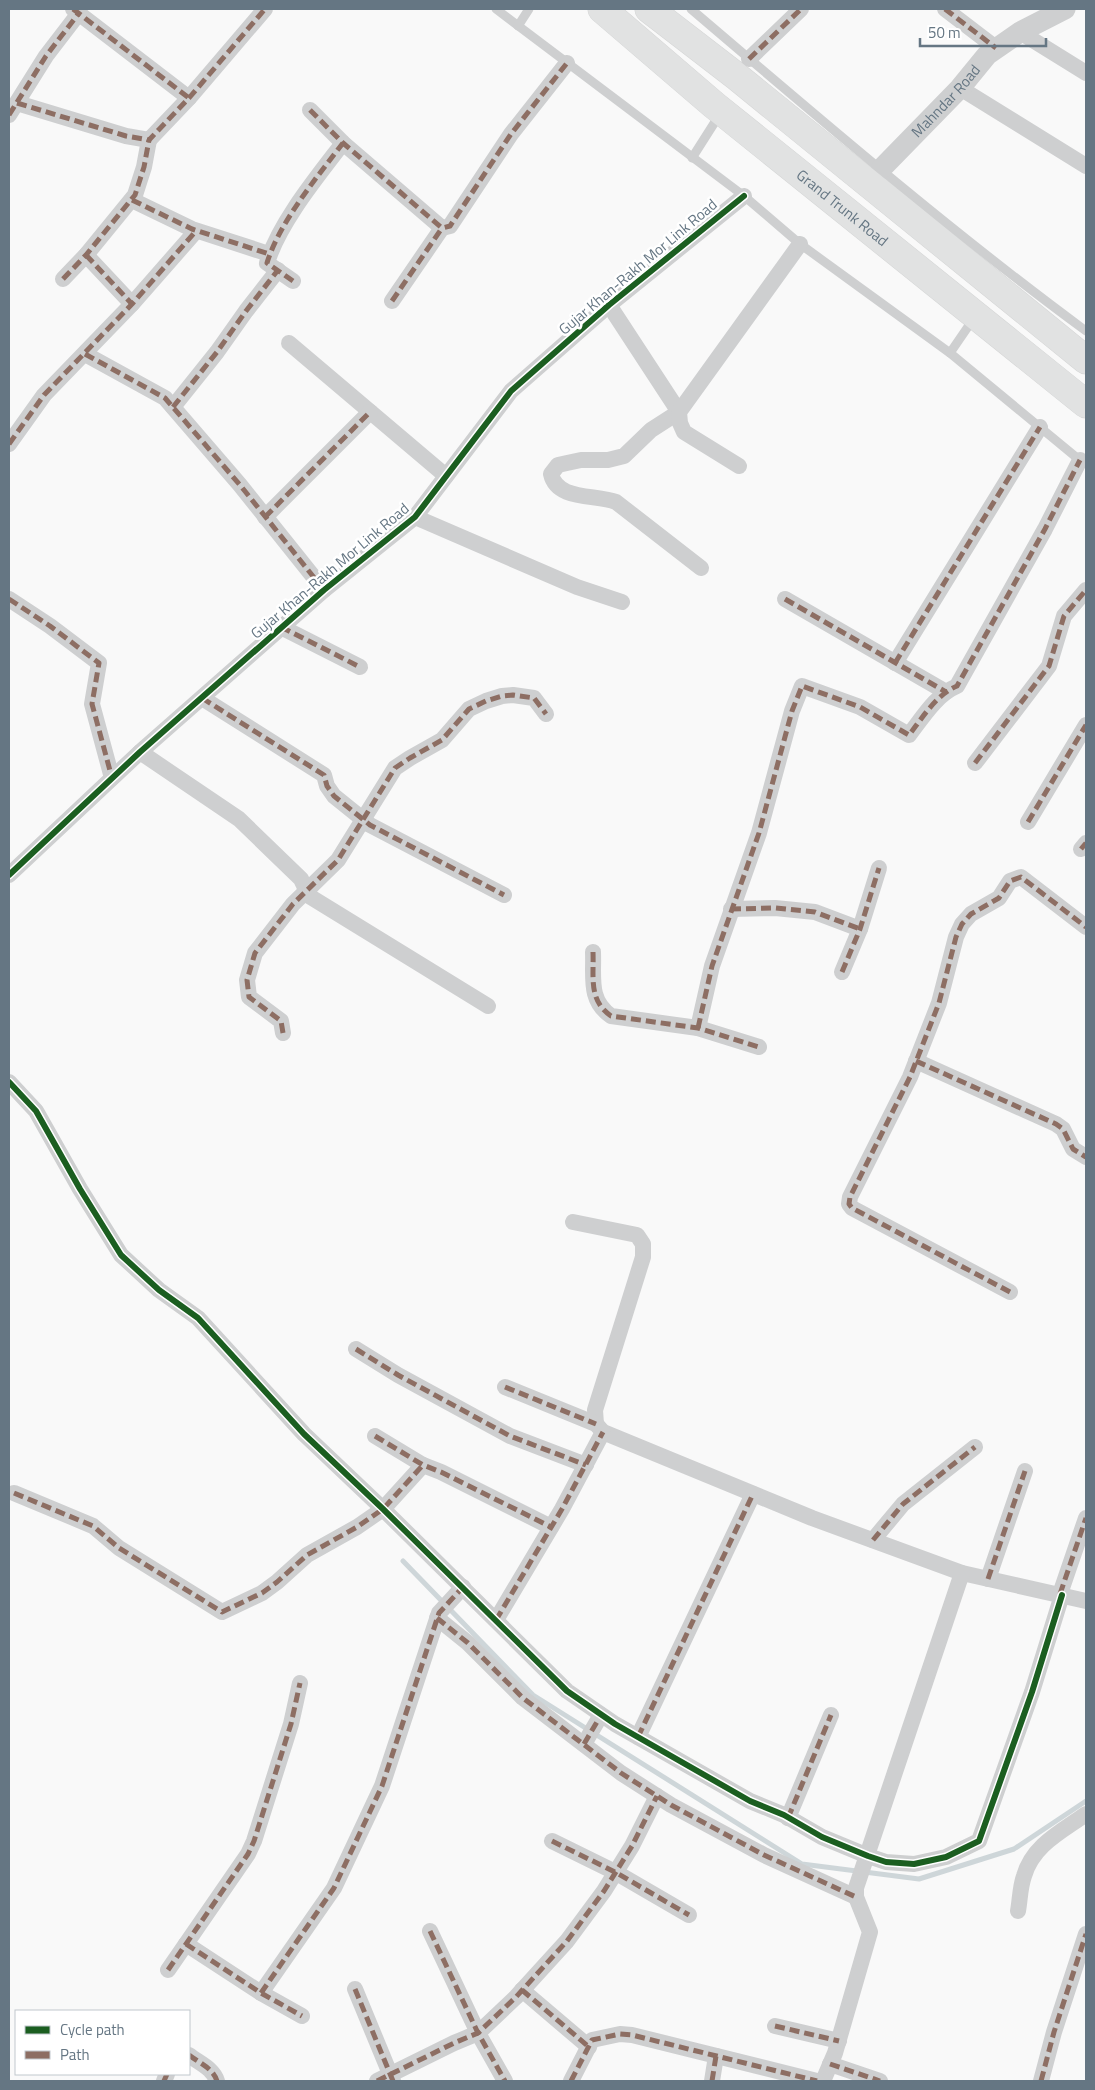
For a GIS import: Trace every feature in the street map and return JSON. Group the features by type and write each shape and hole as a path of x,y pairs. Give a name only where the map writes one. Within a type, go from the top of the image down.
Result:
{"highway":[{"name":"Grand Trunk Road","path":"602,9 718,108 1086,404"},
{"path":"652,10 743,67 1086,360"},
{"path":"718,108 743,67"}],"street":[{"path":"63,279 86,255 132,200 144,167 149,140 189,98 265,9"},
{"path":"743,67 801,9"},
{"path":"945,9 996,48"},
{"name":"Mahndar Road","path":"881,168 960,88 987,55 1020,32 1065,9"},
{"path":"149,140 13,109 76,11 189,98"},
{"path":"1020,32 1086,73"},
{"path":"392,302 442,228 450,226 511,134 567,63"},
{"path":"960,88 1086,166"},
{"path":"310,110 343,143 442,228"},
{"path":"293,281 267,264 269,254 277,238 313,183 343,143"},
{"name":"Gujar Khan-Rakh Mor Link Road","path":"9,875 140,752 281,627 415,517 510,391 610,305 744,196"},
{"path":"132,200 196,231 269,254"},
{"path":"9,444 44,395 132,304 196,231"},
{"path":"701,568 616,502 602,497 565,492 556,485 551,474 558,465 566,463 608,460 624,456 651,430 680,412 800,244"},
{"path":"86,255 132,304"},
{"path":"173,407 278,270"},
{"path":"610,305 680,412 680,424 684,432 739,466"},
{"path":"289,343 446,476"},
{"path":"85,354 164,398 324,590"},
{"path":"265,517 370,412"},
{"path":"895,663 1040,427"},
{"path":"698,1028 712,966 759,833 792,711 802,686 860,707 909,734 946,692 957,686 1083,463"},
{"path":"415,517 577,587 622,602"},
{"path":"975,763 1049,666 1064,616 1086,590"},
{"path":"785,598 946,692"},
{"path":"9,599 50,626 99,663 92,704 112,778"},
{"path":"281,627 360,668"},
{"path":"283,1034 281,1020 249,997 247,980 255,953 306,890 333,866 395,768 442,740 469,710 486,701 513,695 534,698 546,714"},
{"path":"202,698 324,775 327,786 334,796 363,820 504,896"},
{"path":"1028,822 1086,725"},
{"path":"140,752 239,819 301,879 309,896 488,1006"},
{"path":"842,972 860,929 879,868"},
{"path":"1010,1292 852,1208 849,1204 850,1197 916,1061 939,1003 956,937 966,918 999,898 1010,881 1021,877 1086,927"},
{"path":"731,909 775,908 815,912 860,929"},
{"path":"594,952 594,997 601,1009 611,1016 698,1028 759,1047"},
{"path":"916,1061 1056,1124 1063,1129 1073,1149 1086,1157"},
{"path":"9,1082 36,1111 80,1189 121,1255 159,1290 198,1318 304,1434 458,1592 496,1620 567,1691 599,1719 638,1737 750,1800 867,1858 886,1862 914,1864 946,1858 979,1841 1032,1692 1086,1518"},
{"path":"496,1620 586,1465 600,1428 595,1410 643,1257 643,1244 637,1236 573,1222"},
{"path":"356,1349 398,1375 510,1436 586,1465"},
{"path":"505,1387 753,1494 962,1573 1086,1601"},
{"path":"375,1436 423,1466 441,1472 551,1527"},
{"path":"873,1540 902,1504 975,1447"},
{"path":"14,1492 93,1526 119,1548 222,1612 262,1593 307,1555 357,1527 379,1512 423,1466"},
{"path":"988,1579 1025,1471"},
{"path":"638,1737 753,1494"},
{"path":"823,2081 838,2041 870,1932 857,1891 962,1573"},
{"path":"261,1993 334,1888 382,1786 393,1757 413,1686 438,1615 458,1592"},
{"path":"438,1615 523,1698 586,1742 621,1773 657,1796 764,1855 857,1891"},
{"path":"168,1970 248,1854 291,1724 300,1683"},
{"path":"788,1818 831,1715"},
{"path":"586,1742 599,1719"},
{"path":"355,1989 387,2079 454,2043 478,2033 522,1990 567,1941 604,1891 657,1796"},
{"path":"1018,1912 1023,1878 1030,1860 1038,1848 1086,1814"},
{"path":"552,1841 615,1872 689,1915"},
{"path":"430,1931 478,2033 505,2081"},
{"path":"1041,2081 1054,2032 1086,1934"},
{"path":"186,1944 261,1993 302,2016"},
{"path":"522,1990 589,2047"},
{"path":"774,2026 838,2041"},
{"path":"571,2081 592,2040 620,2034 632,2035 817,2081"},
{"path":"712,2081 716,2056"},
{"path":"190,2057 210,2070 215,2075 217,2081"},
{"path":"830,2064 880,2081"}],"lane":[{"path":"496,9 744,196 800,244 950,352 1083,463"},
{"path":"518,26 529,9"},
{"path":"691,9 743,67 881,168 1042,298 1086,331"},
{"path":"692,158 718,108"},
{"path":"950,352 976,315"}],"waterway":[{"path":"403,1561 533,1695 802,1864 919,1879 1014,1849 1086,1801"}],"marked path":[{"path":"73,9 189,98"},
{"path":"17,103 126,136 149,140 189,98 265,9"},
{"path":"749,59 801,9"},
{"path":"945,9 996,48"},
{"path":"9,115 46,56 79,13"},
{"path":"310,110 343,143 442,228 450,226 511,134 567,63"},
{"path":"63,279 86,255 135,195 144,167 149,140"},
{"path":"293,281 267,263 289,216 343,143"},
{"path":"132,200 192,229 269,254"},
{"path":"392,301 442,228"},
{"path":"9,444 44,395 132,304 196,231"},
{"path":"86,255 132,304"},
{"path":"173,407 278,270"},
{"path":"85,354 165,398 240,485 324,590"},
{"path":"265,517 370,412"},
{"path":"895,663 1040,427"},
{"path":"698,1028 712,966 759,833 792,711 802,686 860,707 909,735 936,701 957,686 1045,529 1080,460"},
{"path":"975,763 1049,666 1064,616 1086,590"},
{"path":"9,599 50,626 99,663 92,704 112,778"},
{"path":"785,599 946,692"},
{"path":"281,627 360,667"},
{"path":"283,1033 281,1021 249,997 247,980 255,953 293,904 338,860 395,768 442,740 469,709 486,701 513,695 534,698 546,714"},
{"path":"202,698 324,775 327,786 334,796 370,825 504,895"},
{"path":"1028,822 1086,725"},
{"path":"1081,849 1086,843"},
{"path":"842,972 860,929 879,868"},
{"path":"1010,1292 852,1208 849,1204 850,1197 910,1077 939,1003 956,937 962,924 971,914 999,898 1010,881 1021,877 1086,927"},
{"path":"731,909 775,908 815,912 860,929"},
{"path":"593,952 595,995 604,1010 611,1016 698,1028 759,1047"},
{"path":"916,1061 1056,1124 1063,1129 1073,1149 1086,1157"},
{"path":"356,1349 398,1375 510,1436 586,1465"},
{"path":"505,1387 596,1424"},
{"path":"496,1620 562,1509 603,1432"},
{"path":"375,1436 423,1465 441,1472 551,1527"},
{"path":"873,1540 903,1504 975,1447"},
{"path":"14,1493 93,1526 119,1548 222,1612 262,1593 307,1555 357,1527 383,1509 423,1465"},
{"path":"988,1579 1025,1471"},
{"path":"638,1737 753,1494"},
{"path":"1060,1594 1086,1518"},
{"path":"261,1993 334,1888 382,1786 439,1613 463,1587"},
{"path":"437,1618 468,1643 523,1698 621,1773 671,1805 764,1855 856,1897"},
{"path":"168,1970 248,1854 254,1841 291,1724 300,1683"},
{"path":"584,1744 601,1715"},
{"path":"788,1818 831,1715"},
{"path":"377,2081 478,2033 516,1997 567,1941 604,1891 632,1846 657,1796"},
{"path":"552,1841 615,1872 689,1915"},
{"path":"430,1931 478,2033 505,2081"},
{"path":"1041,2081 1054,2032 1086,1934"},
{"path":"186,1944 261,1993 302,2016"},
{"path":"355,1989 393,2081"},
{"path":"522,1990 589,2047"},
{"path":"775,2026 839,2041"},
{"path":"571,2081 592,2040 620,2034 632,2035 817,2081"},
{"path":"190,2056 209,2069 217,2081"},
{"path":"712,2081 716,2056"},
{"path":"830,2064 880,2081"},
{"path":"164,2081 167,2075"}],"cycle path":[{"path":"9,875 140,752 324,590 415,517 511,391 609,305 744,196"},
{"path":"9,1082 36,1111 80,1189 121,1255 159,1290 198,1318 304,1434 383,1509 567,1691 615,1724 750,1801 784,1815 822,1837 886,1862 914,1864 946,1857 979,1841 1032,1692 1062,1595"}]}
